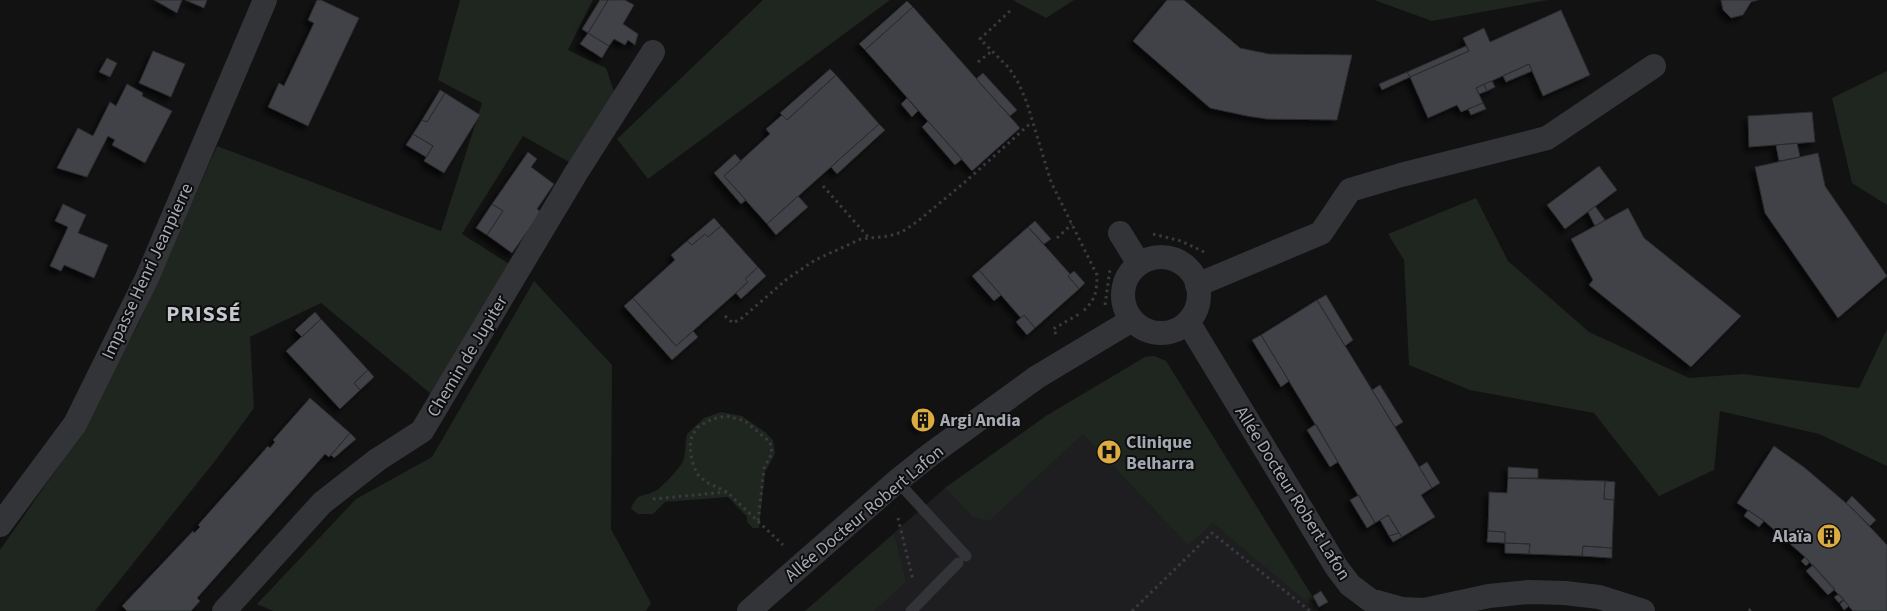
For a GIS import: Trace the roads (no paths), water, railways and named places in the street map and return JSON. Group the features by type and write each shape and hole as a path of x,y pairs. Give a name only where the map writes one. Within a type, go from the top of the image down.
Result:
{"street":[{"name":"Impasse Henri Jeanpierre","path":"0,525 74,424 148,278 266,0"},
{"name":"Chemin de Jupiter","path":"224,611 322,503 377,460 422,431 576,173 653,52"},
{"path":"1197,285 1321,233 1350,190 1401,174 1547,138 1654,66"},
{"path":"1120,233 1138,264"},
{"path":"1162,257 1174,259 1188,269 1197,285 1198,298 1195,311 1188,322 1175,330 1160,333 1145,329 1132,320 1126,309 1123,297 1130,273 1138,264 1149,259 1162,257"},
{"name":"Allée Docteur Robert Lafon","path":"749,611 931,454 1038,377 1132,320"},
{"name":"Allée Docteur Robert Lafon","path":"1188,322 1337,568 1365,606 1424,610 1490,596 1529,592 1565,593 1599,598 1643,611"}],"lane":[{"path":"897,482 962,559 911,611"}],"place":[{"name":"Argi Andia","path":"923,420"},
{"name":"Clinique Belharra","path":"1109,452"},
{"name":"Alaïa","path":"1829,536"}],"district":[{"name":"PRISSÉ","path":"204,313"}]}
